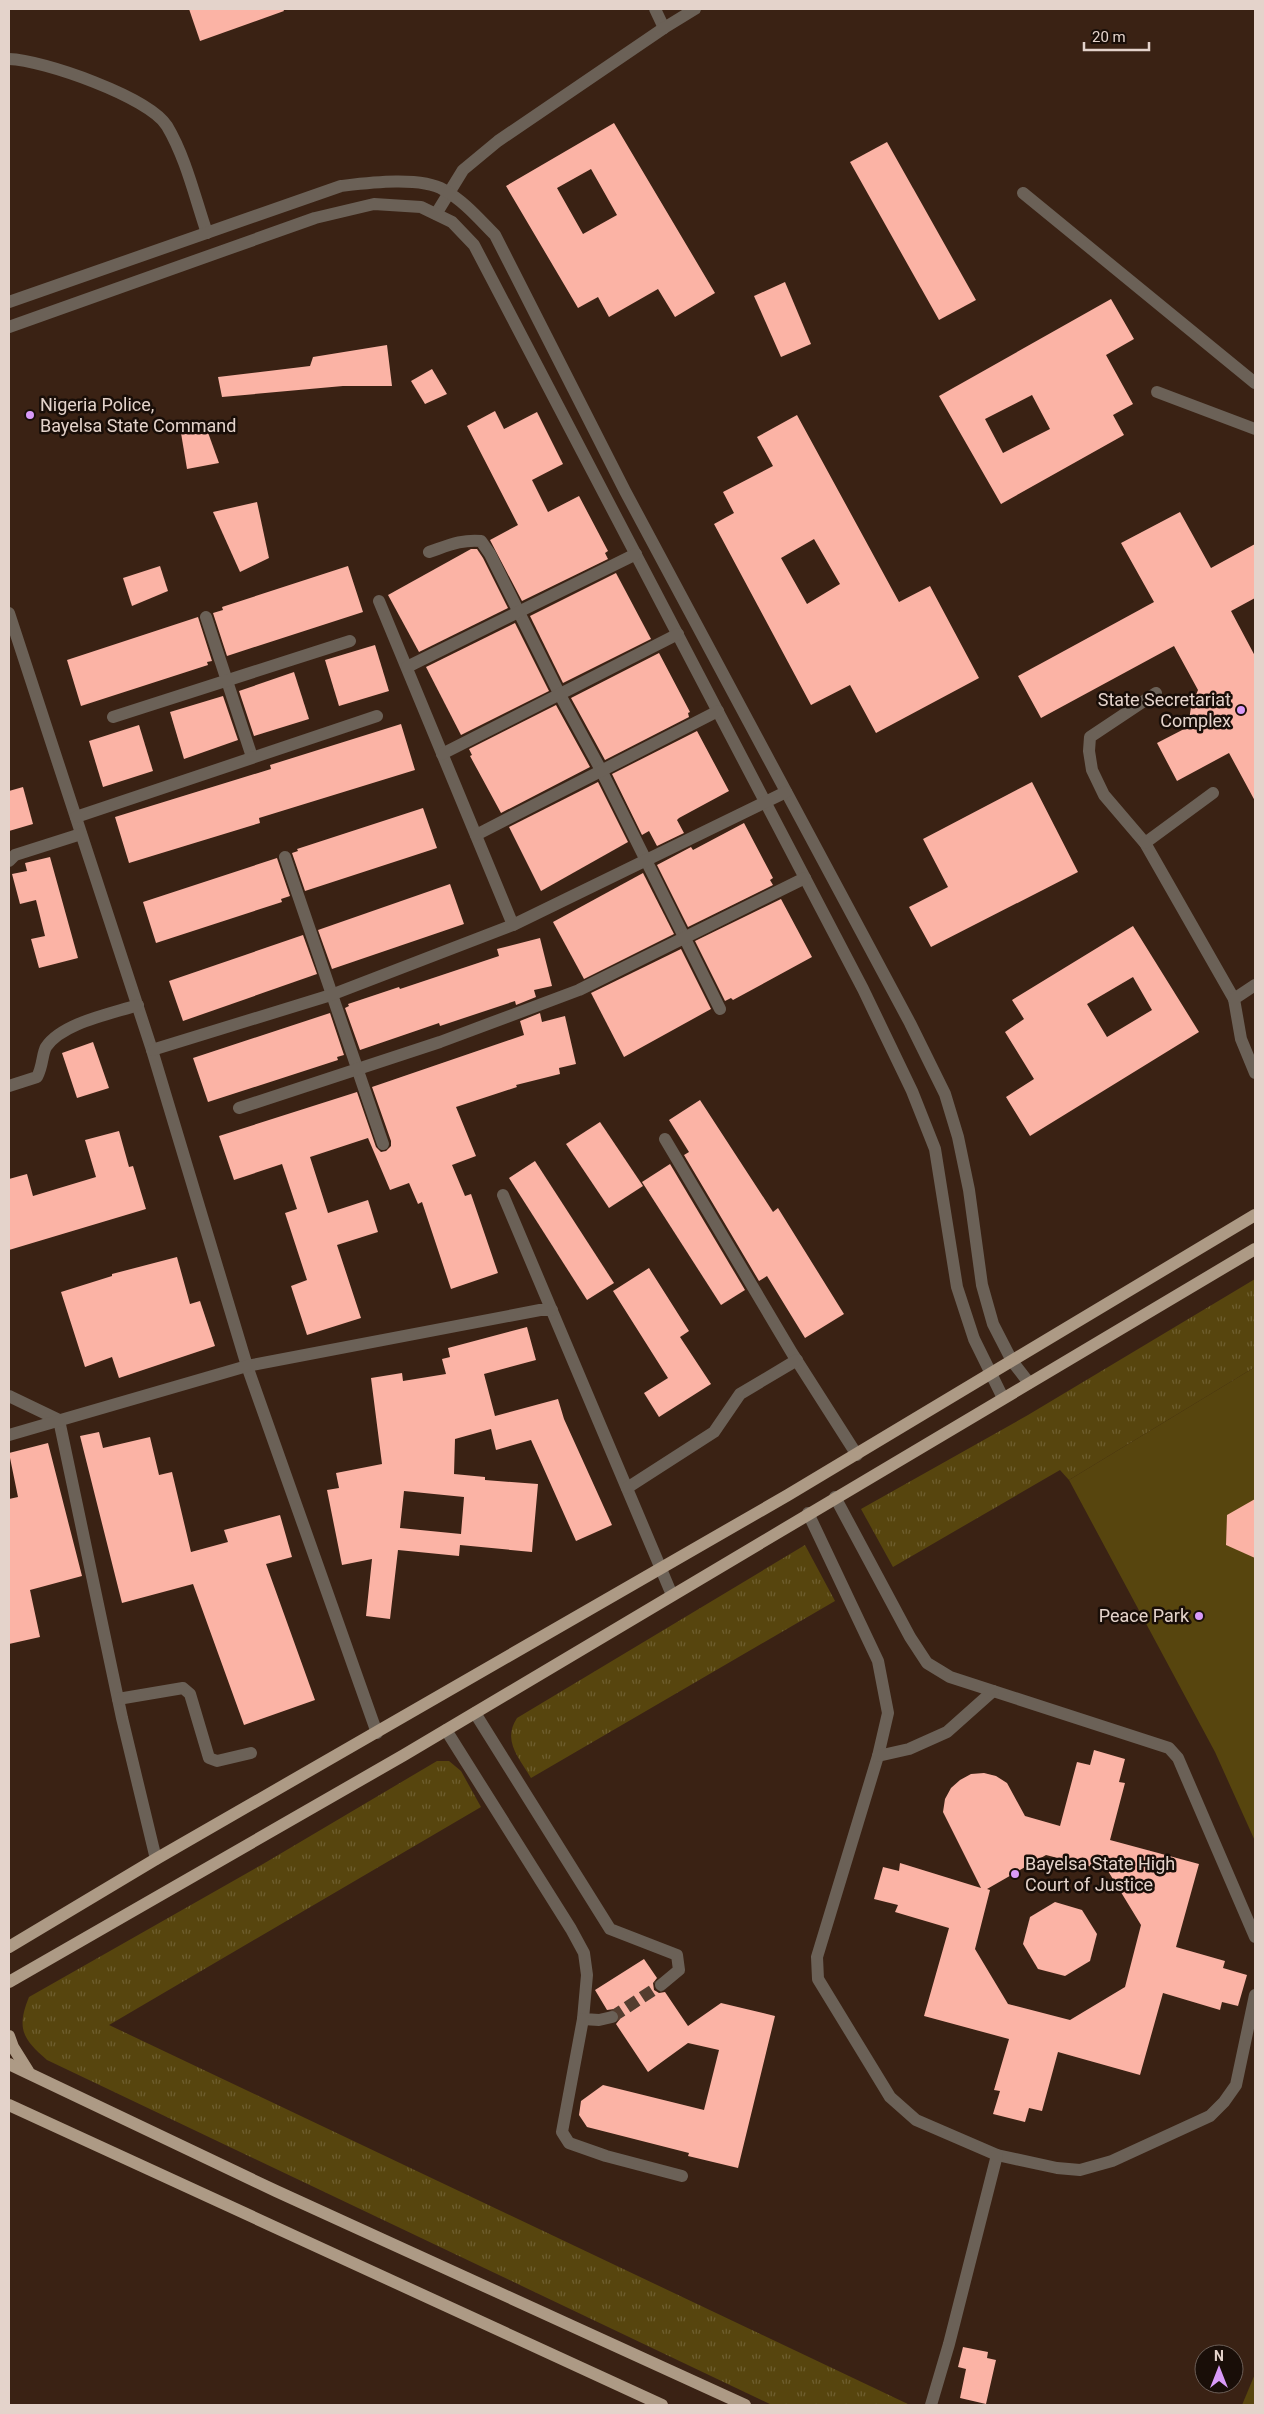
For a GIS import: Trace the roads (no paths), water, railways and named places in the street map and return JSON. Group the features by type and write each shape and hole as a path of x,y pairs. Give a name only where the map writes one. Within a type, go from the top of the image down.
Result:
{"main road":[{"path":"9,1947 156,1859 857,1455 1255,1215"},
{"path":"9,1982 475,1713 808,1513 1255,1249"},
{"path":"9,2036 13,2048 28,2071"},
{"path":"9,2064 28,2071 276,2191 745,2405"},
{"path":"9,2105 662,2405"}],"street":[{"path":"656,9 664,28"},
{"path":"436,214 462,170 498,141 695,9"},
{"path":"9,59 22,59 49,66 131,98 166,125 184,165 207,233"},
{"path":"9,302 342,186 372,182 409,182 442,188 468,206 495,235 626,491 910,1023 945,1094 969,1190 982,1285 993,1324 1012,1361 1029,1383"},
{"path":"1023,192 1255,383"},
{"path":"9,327 315,218 374,204 421,207 452,222 474,245 863,989 912,1090 934,1149 957,1286 974,1339 990,1375 1003,1398"},
{"path":"1157,392 1255,429"},
{"path":"429,552 459,541 481,541 490,554 560,694 602,770 720,1009"},
{"path":"407,667 636,554"},
{"path":"379,601 513,925"},
{"path":"9,613 138,1005 247,1366 377,1733"},
{"path":"206,617 252,757"},
{"path":"442,754 678,634"},
{"path":"113,717 228,682 350,641"},
{"path":"1156,694 1090,737 1089,751 1092,770 1104,794 1145,844 1234,999 1241,1039 1255,1073"},
{"path":"476,834 718,711"},
{"path":"76,817 377,716"},
{"path":"152,1050 331,995 513,925 786,792"},
{"path":"1145,844 1214,793"},
{"path":"9,861 15,855 81,834"},
{"path":"285,857 383,1144"},
{"path":"239,1108 449,1039 579,990 805,878"},
{"path":"1234,999 1255,985"},
{"path":"9,1086 37,1077 42,1067 44,1050 52,1039 64,1030 138,1005"},
{"path":"665,1140 797,1360 857,1455"},
{"path":"503,1195 672,1595"},
{"path":"9,1434 247,1366 540,1310 552,1310"},
{"path":"626,1488 714,1432 740,1394 797,1360"},
{"path":"9,1396 59,1420"},
{"path":"59,1420 118,1699 156,1859"},
{"path":"835,1497 910,1637 927,1663 950,1677 1169,1748 1178,1758 1185,1772 1255,1937"},
{"path":"808,1513 878,1662 888,1712 878,1756 817,1958 818,1979 890,2097 916,2120 997,2155 1057,2168 1080,2170 1112,2161 1210,2116 1224,2102 1236,2085 1255,1995"},
{"path":"118,1699 183,1688 190,1694 209,1758 217,1761 251,1753"},
{"path":"878,1756 909,1749 947,1732 993,1692"},
{"path":"475,1713 610,1929 677,1955 679,1970 661,1985"},
{"path":"446,1730 571,1929 584,1953 587,1975 583,2019 562,2132 569,2143 606,2156 682,2176"},
{"path":"583,2019 599,2020 612,2017"},
{"path":"931,2405 949,2344 997,2155"}],"tunnel":[{"path":"612,2017 661,1985"}],"place":[{"name":"Nigeria Police, Bayelsa State Command","path":"30,415"},
{"name":"State Secretariat Complex","path":"1241,710"},
{"name":"Peace Park","path":"1199,1616"},
{"name":"Bayelsa State High Court of Justice","path":"1015,1874"}]}
